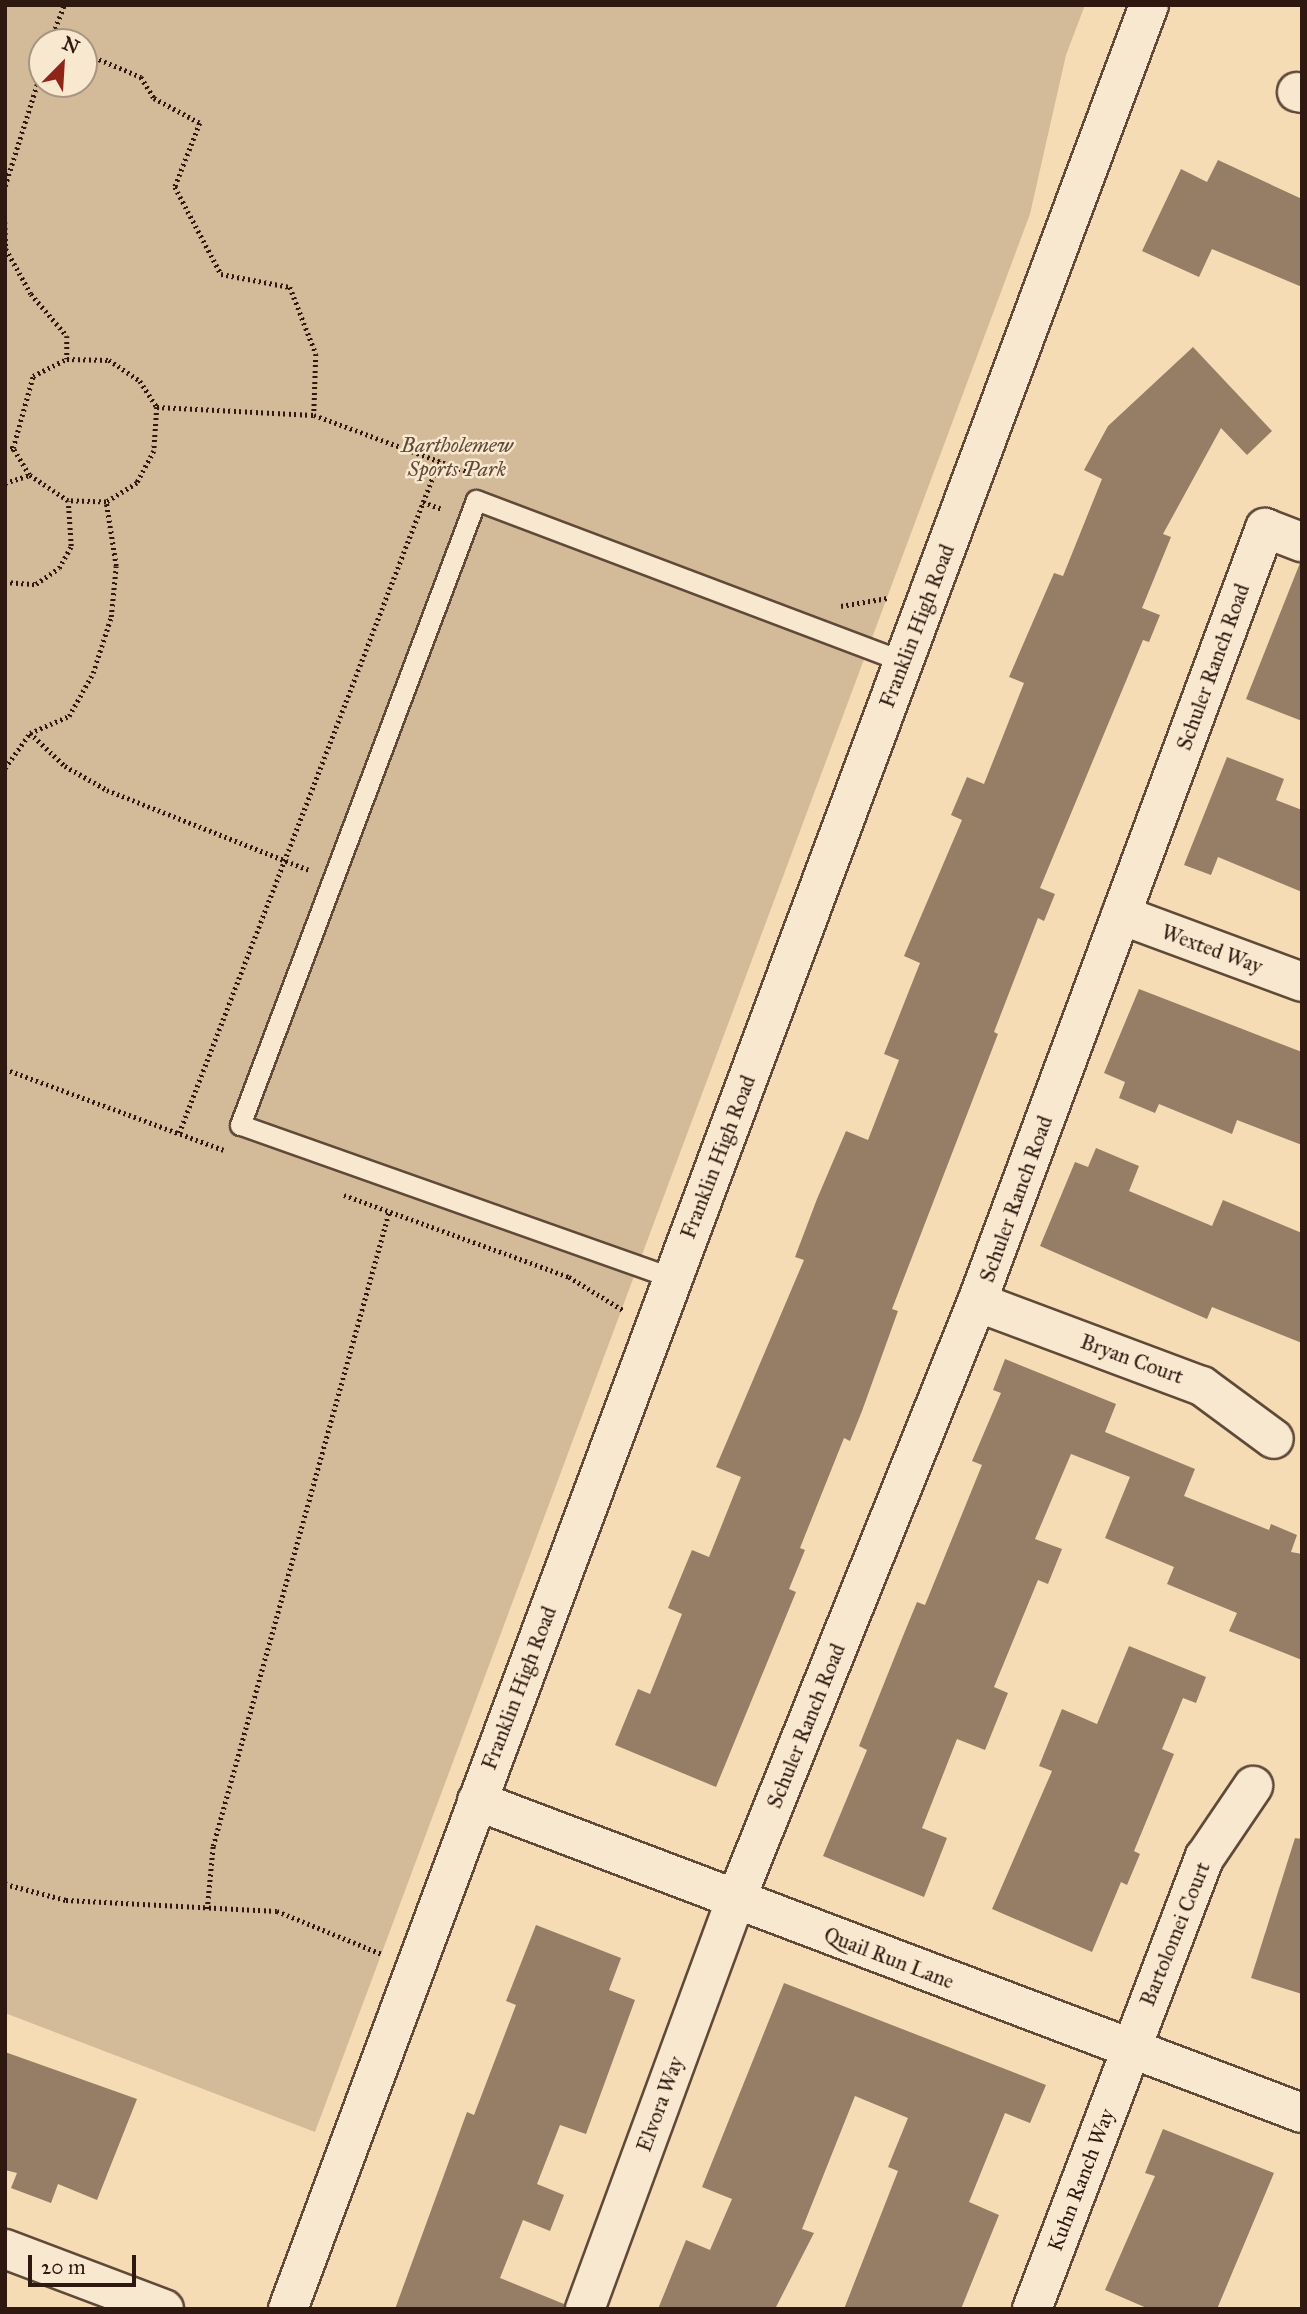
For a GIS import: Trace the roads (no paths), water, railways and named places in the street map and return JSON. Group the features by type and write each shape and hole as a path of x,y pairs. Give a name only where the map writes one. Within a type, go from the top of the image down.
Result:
{"street":[{"name":"Franklin High Road","path":"288,2309 1149,5"},
{"name":"Schuler Ranch Road","path":"736,1899 977,1302 1265,528 1302,542"},
{"name":"Wexted Way","path":"1121,915 1302,982"},
{"name":"Bryan Court","path":"977,1302 1202,1385 1274,1438"},
{"name":"Bartolomei Court","path":"1129,2051 1205,1857 1253,1786"},
{"name":"Quail Run Lane","path":"477,1801 1129,2051 1302,2113"},
{"name":"Elvora Way","path":"585,2309 736,1899"},
{"name":"Kuhn Ranch Way","path":"1032,2309 1129,2051"},
{"path":"5,2249 164,2309"}],"lane":[{"path":"673,1278 240,1125 476,500 904,662"}],"park label":[{"name":"Bartholemew Sports Park","path":"457,457"}]}
